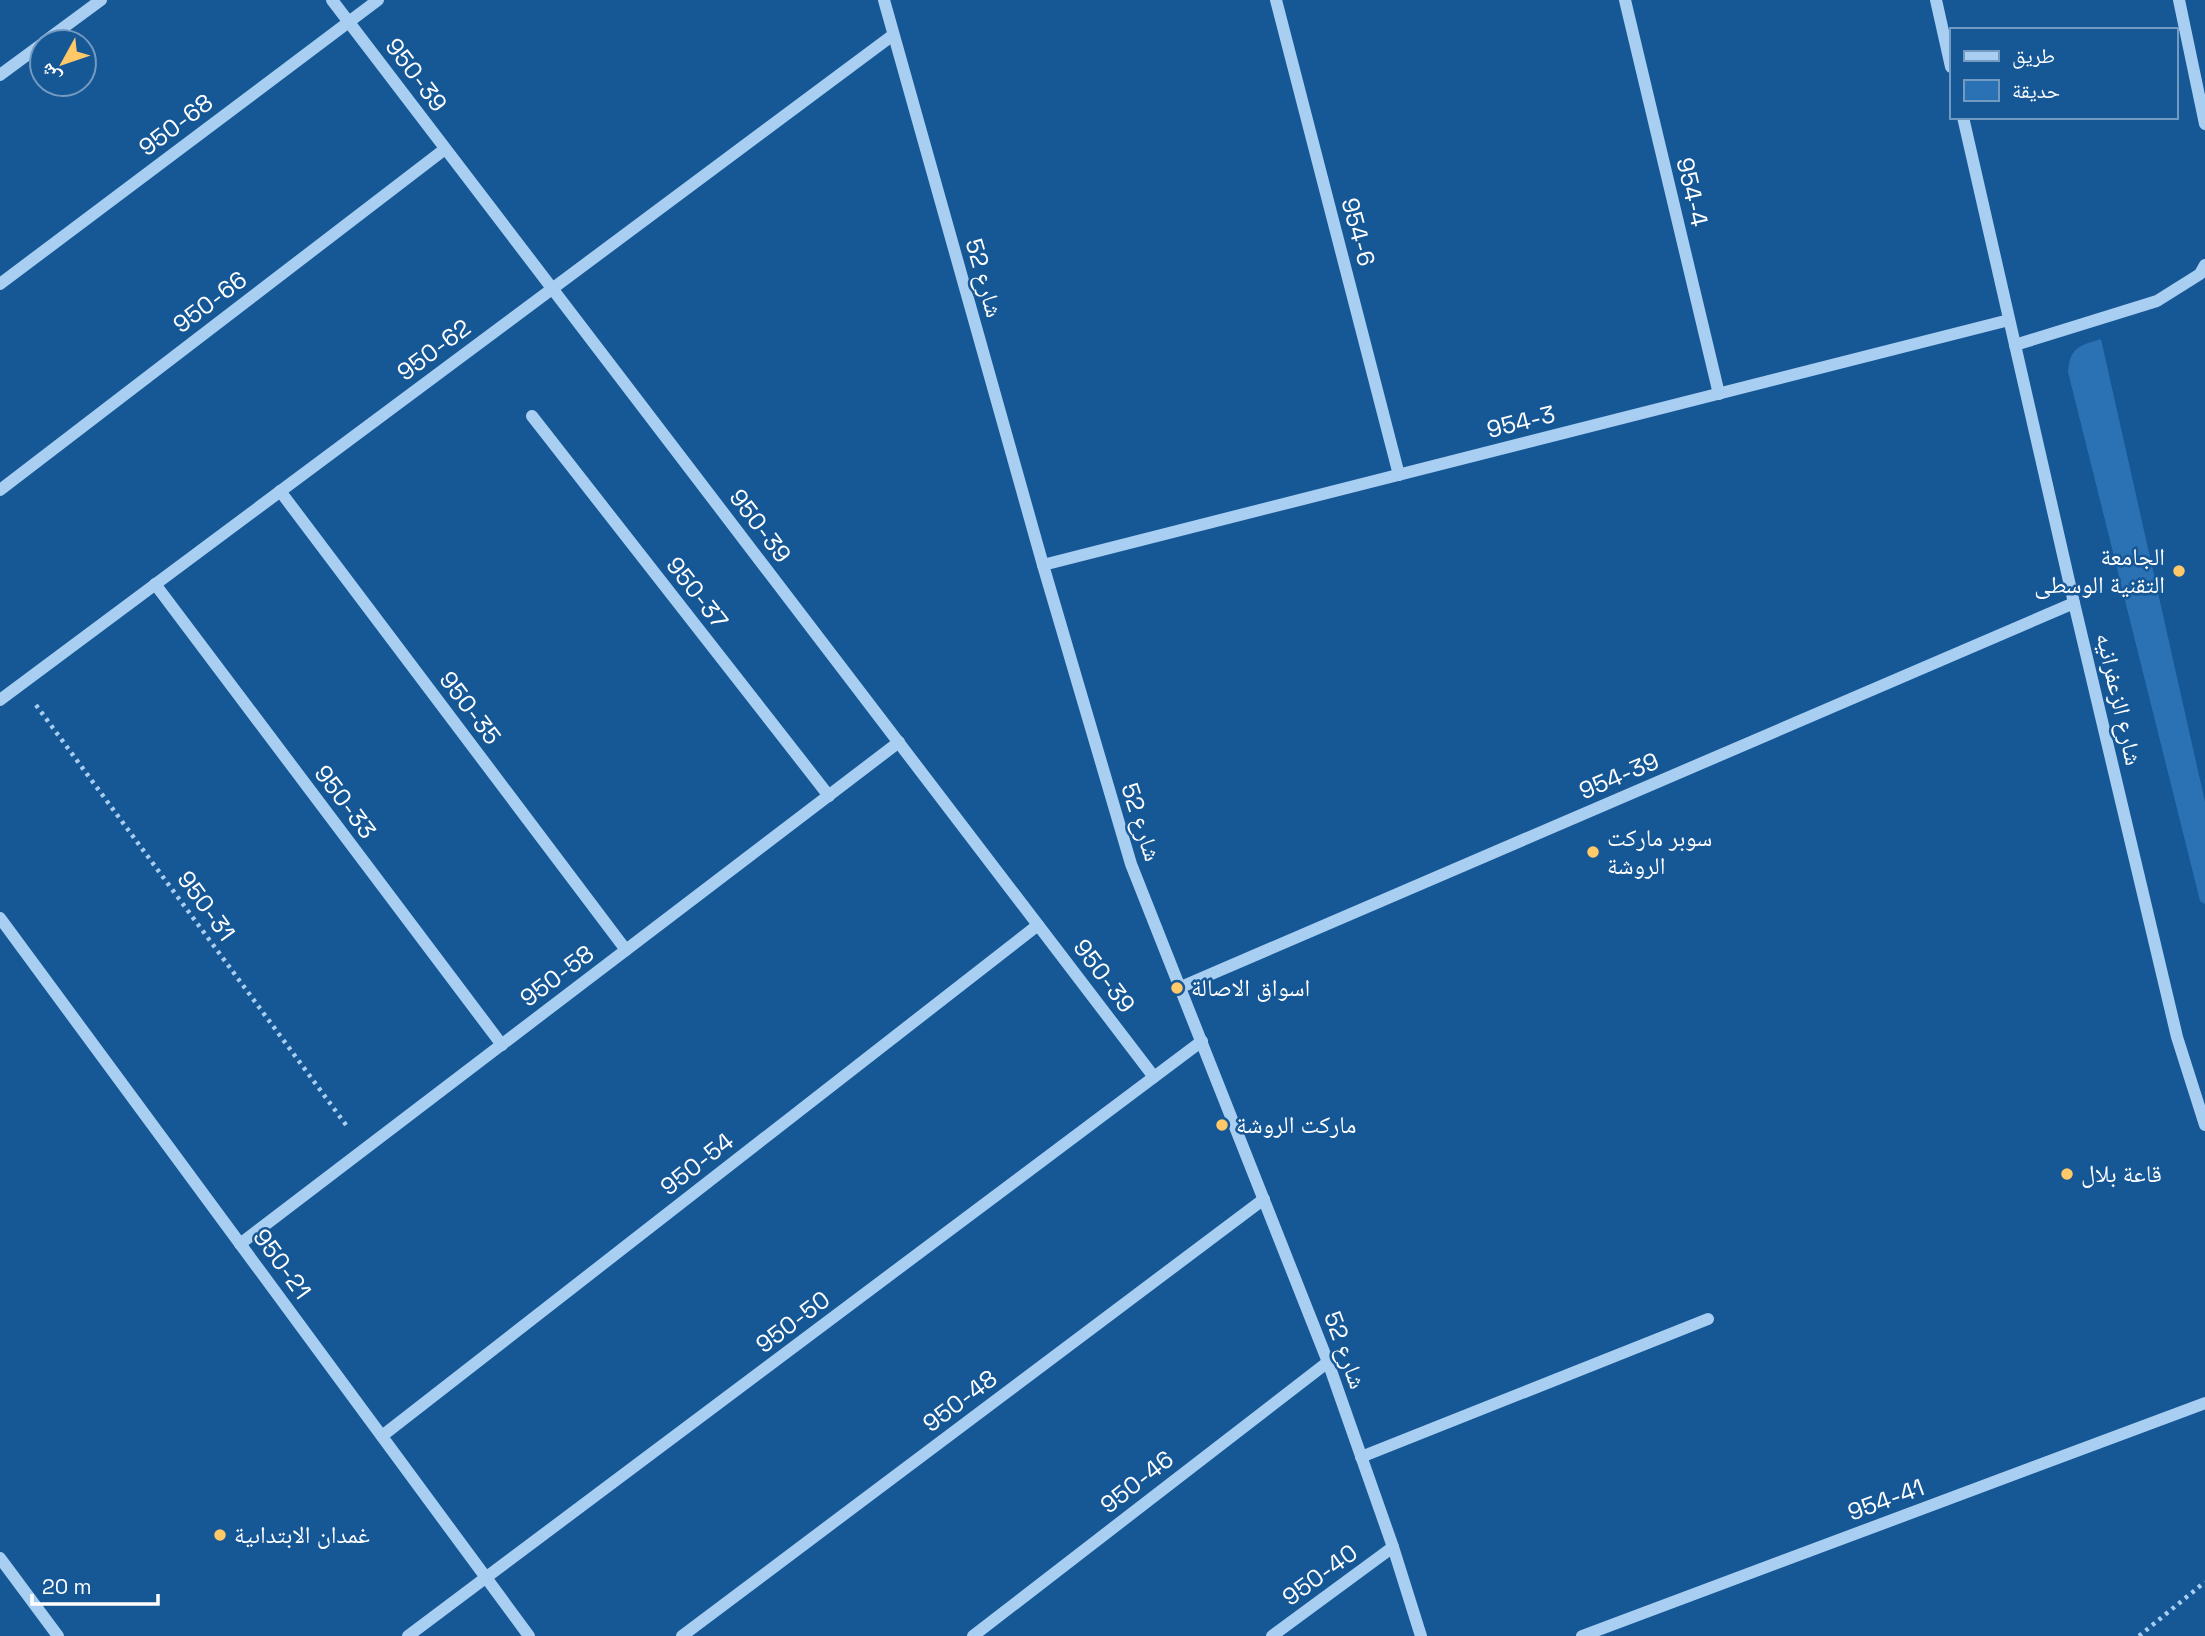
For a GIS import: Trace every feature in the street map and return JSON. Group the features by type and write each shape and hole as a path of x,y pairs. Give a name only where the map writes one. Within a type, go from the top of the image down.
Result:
{"street":[{"path":"63,28 101,0"},
{"name":"950-39","path":"332,0 1154,1077"},
{"name":"950-68","path":"0,284 378,0"},
{"name":"شارع 52","path":"884,0 1043,565 1131,864 1328,1362 1421,1636"},
{"name":"954-6","path":"1276,0 1399,475"},
{"name":"954-4","path":"1625,0 1718,394"},
{"path":"1936,0 1950,63"},
{"path":"2179,0 2205,124"},
{"name":"950-62","path":"0,700 893,35"},
{"path":"0,75 28,54"},
{"name":"شارع الزعفرانيه","path":"1963,119 2177,1037 2205,1125"},
{"name":"950-66","path":"0,489 445,149"},
{"path":"2015,345 2157,301 2200,274 2205,265"},
{"name":"954-3","path":"1043,565 2009,320"},
{"name":"950-37","path":"532,416 829,796"},
{"name":"950-35","path":"281,491 626,950"},
{"name":"950-33","path":"155,584 502,1045"},
{"name":"954-39","path":"1181,987 2074,603"},
{"name":"950-58","path":"240,1244 899,742"},
{"name":"950-21","path":"0,918 529,1636"},
{"name":"950-54","path":"382,1436 1038,925"},
{"name":"950-50","path":"408,1636 1202,1041"},
{"name":"950-48","path":"682,1636 1264,1199"},
{"path":"1361,1457 1708,1319"},
{"name":"950-46","path":"973,1636 1328,1362"},
{"name":"954-41","path":"1582,1636 2205,1403"},
{"name":"950-40","path":"1272,1636 1393,1547"},
{"path":"0,1558 58,1636"}],"path":[{"name":"950-31","path":"21,684 364,1149"},
{"path":"2139,1636 2205,1582"}],"green space":[{"path":"2101,339 2205,802 2205,904 2200,901 2068,372 2071,357 2077,349"}],"place":[{"name":"الجامعة التقنية الوسطى","path":"2179,571"},
{"name":"سوبر ماركت الروشة","path":"1593,852"},
{"name":"اسواق الاصالة","path":"1177,988"},
{"name":"ماركت الروشة","path":"1222,1125"},
{"name":"قاعة بلال","path":"2067,1174"},
{"name":"غمدان الابتداىية","path":"220,1535"}]}
